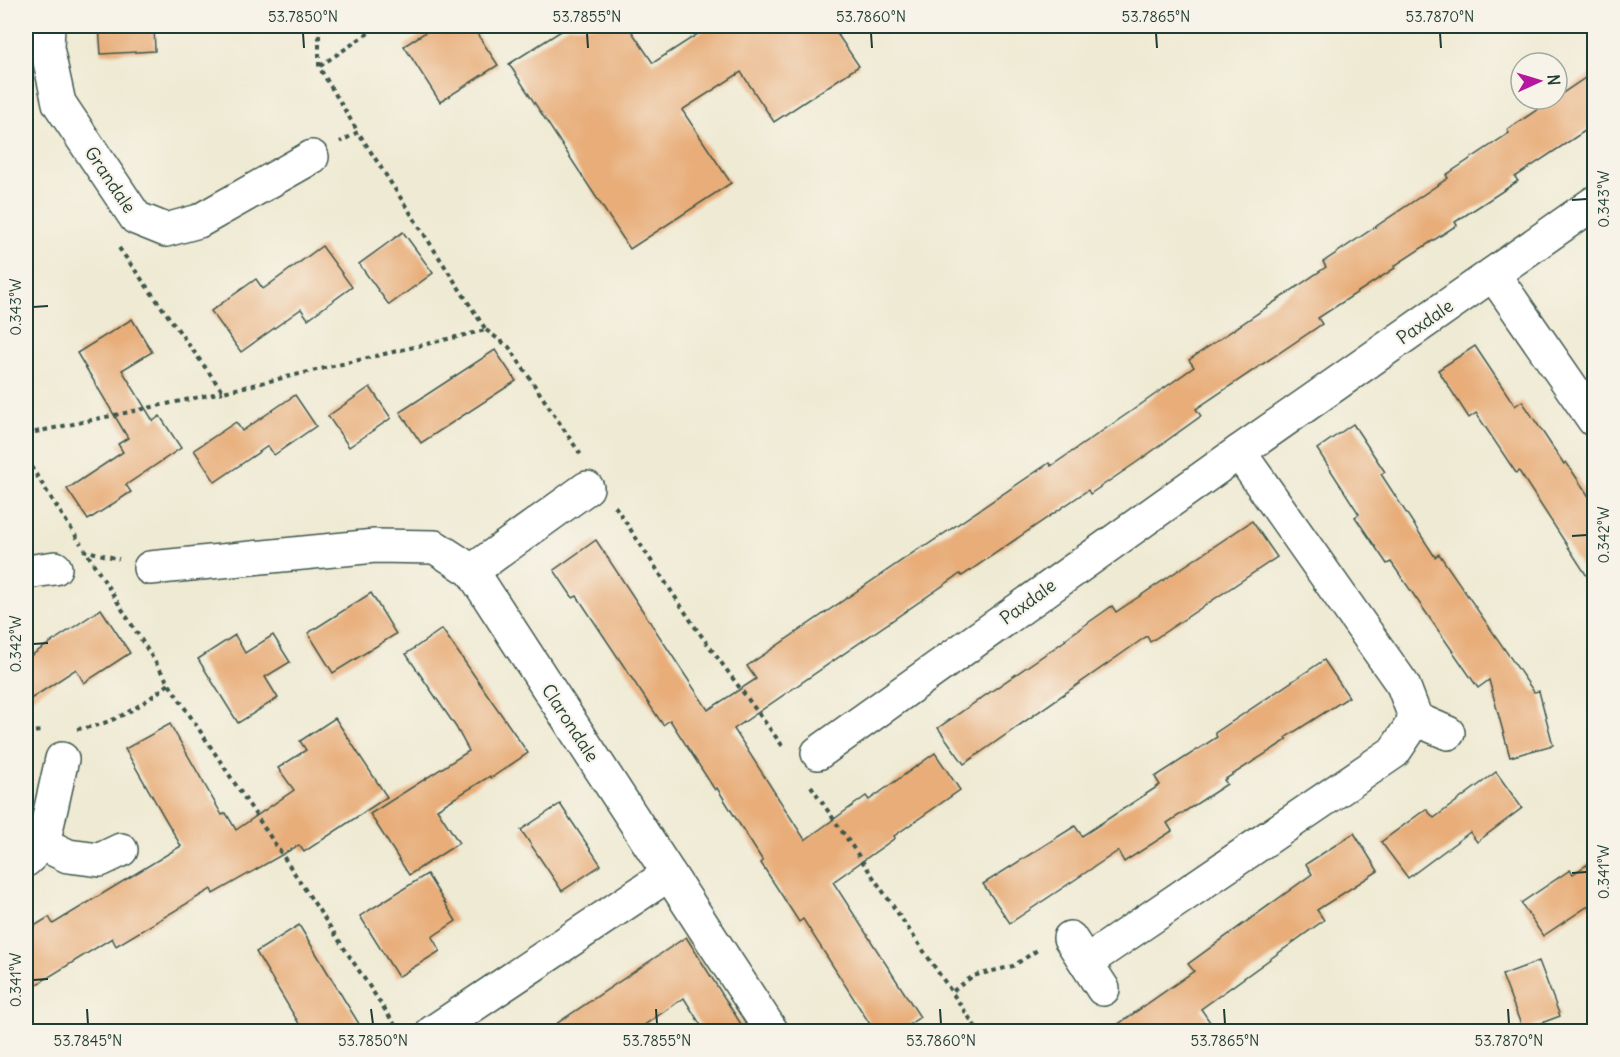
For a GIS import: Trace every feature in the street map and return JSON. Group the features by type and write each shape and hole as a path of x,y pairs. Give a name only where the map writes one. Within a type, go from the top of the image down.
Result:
{"street":[{"name":"Grandale","path":"48,26 47,48 59,103 136,218 166,230 199,221 312,157"},
{"name":"Paxdale","path":"804,762 1594,203"},
{"path":"1494,274 1594,420"},
{"path":"1239,452 1403,685 1416,719 1448,733"},
{"path":"472,571 595,484"},
{"name":"Clarondale","path":"150,568 375,546 435,547 472,571 772,1032"},
{"path":"1103,989 1078,950 1395,752 1416,719"},
{"path":"62,740 34,852 100,860 121,850"},
{"path":"433,1032 669,874"}],"path":[{"path":"319,26 319,67 358,132 486,330 509,347 595,484 695,627 804,762 980,1032"},
{"path":"319,67 379,26"},
{"path":"312,157 358,132"},
{"path":"136,218 119,248 223,392"},
{"path":"26,434 223,392 486,330"},
{"path":"26,459 169,684 400,1032"},
{"path":"40,570 84,549 150,568"},
{"path":"26,732 62,740 89,728 119,719 169,684"},
{"path":"953,991 973,976 1013,966 1053,940 1078,950"}],"building":[{"path":"99,26 154,26 155,51 101,54"},
{"path":"435,26 472,26 498,65 440,102 404,46"},
{"path":"569,26 628,26 653,63 710,26 832,26 859,66 774,122 741,72 682,110 731,183 630,249 509,64"},
{"path":"1594,72 1594,125 1515,177 1518,181 1455,222 1457,225 1318,318 1322,324 1196,409 1201,416 1137,462 1090,494 1088,490 962,576 960,574 734,729 805,840 866,796 869,800 935,753 960,790 833,882 920,1017 898,1032 875,1032 803,919 799,922 717,788 715,790 670,720 663,725 577,596 573,598 554,570 596,540 708,710 756,679 747,666 1049,463 1051,466 1194,367 1189,360 1326,267 1323,262 1448,178 1446,175 1509,133 1507,130 1535,111 1569,111 1569,89"},
{"path":"403,232 433,273 389,305 359,264"},
{"path":"322,246 352,287 308,319 301,309 241,352 211,311 256,279 263,289"},
{"path":"132,319 152,352 122,370 153,421 160,416 181,448 126,485 131,492 88,520 67,489 123,452 118,444 128,438 77,353"},
{"path":"1475,346 1515,406 1522,401 1594,504 1594,587 1519,471 1516,473 1476,413 1469,418 1438,370"},
{"path":"495,350 516,381 421,443 400,412"},
{"path":"370,387 391,418 349,447 328,416"},
{"path":"295,395 316,426 274,455 268,446 215,482 194,450 236,422 242,431"},
{"path":"1353,424 1385,472 1381,474 1435,557 1439,554 1534,692 1539,691 1553,745 1510,757 1489,680 1478,688 1391,562 1387,564 1355,517 1359,514 1317,449"},
{"path":"1252,521 1277,557 1150,642 1147,636 964,764 938,728 1112,606 1116,612"},
{"path":"371,593 396,634 333,673 308,633"},
{"path":"101,609 130,653 84,683 76,669 26,702 26,659"},
{"path":"442,629 528,753 491,778 490,776 437,809 459,843 409,875 370,814 469,751 456,727 406,654"},
{"path":"235,635 245,653 273,635 290,662 265,677 278,698 238,723 198,659"},
{"path":"1324,660 1349,697 1286,737 1287,740 1224,780 1227,784 1167,823 1172,831 1124,862 1118,851 1010,923 983,884 1075,826 1082,836 1160,785 1155,777 1217,737 1215,733"},
{"path":"335,718 387,797 304,852 299,845 213,894 211,889 116,946 112,938 26,991 26,931 49,917 53,924 181,846 125,749 170,724 222,815 226,813 236,830 294,790 278,768 306,750 300,741"},
{"path":"1496,772 1522,808 1477,842 1470,832 1408,878 1381,842 1426,809 1434,818"},
{"path":"560,804 601,865 562,891 521,830"},
{"path":"1354,833 1378,871 1317,910 1324,920 1201,1009 1217,1032 1107,1032 1194,971 1188,964 1312,874 1306,864"},
{"path":"1594,860 1594,902 1543,936 1521,903 1570,870 1573,874"},
{"path":"427,874 456,921 432,937 440,951 398,977 360,916"},
{"path":"299,925 364,1032 304,1032 256,952"},
{"path":"686,937 746,1032 705,1032 684,998 634,1032 544,1032"},
{"path":"1539,961 1560,1016 1523,1030 1502,975"}]}
